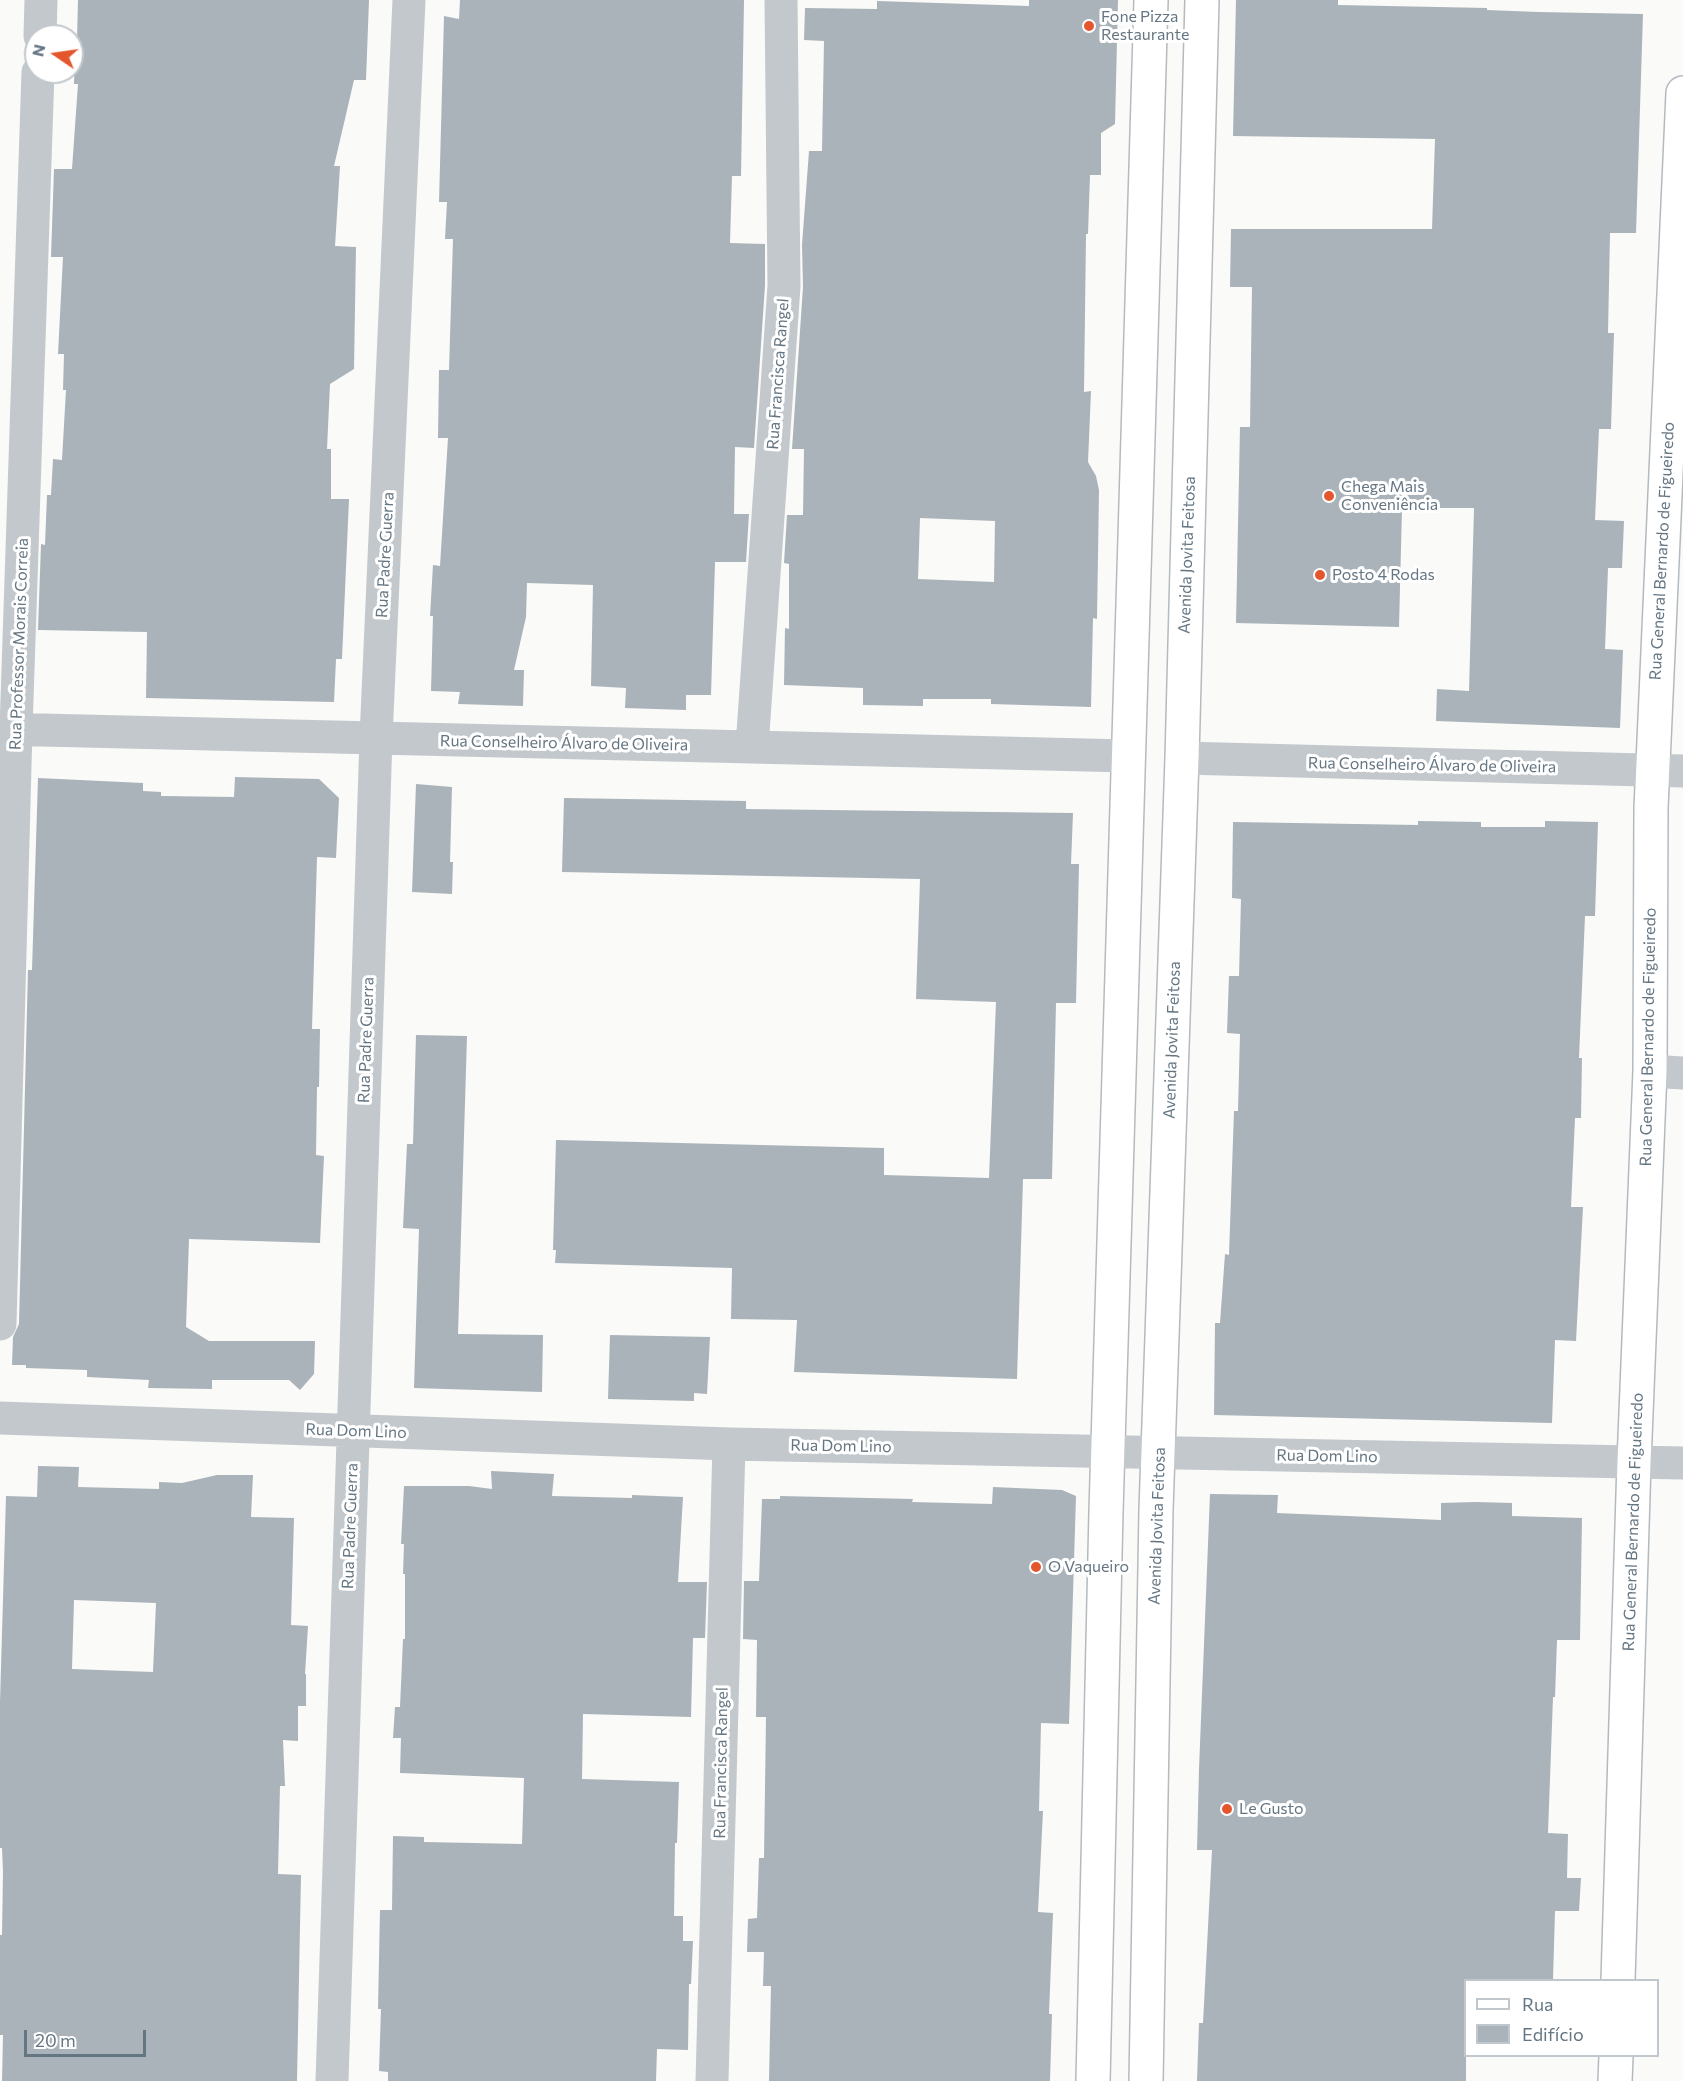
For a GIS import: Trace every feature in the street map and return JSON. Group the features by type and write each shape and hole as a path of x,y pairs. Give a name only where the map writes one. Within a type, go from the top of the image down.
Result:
{"main road":[{"path":"1093,2081 1108,1451 1151,0"},
{"name":"Avenida Jovita Feitosa","path":"1146,2081 1156,1522 1182,758 1202,0"},
{"name":"Rua General Bernardo de Figueiredo","path":"1618,1979 1634,1462 1650,1071 1668,772 1683,93"},
{"path":"1615,2081 1616,2057"}],"street":[{"path":"40,24 41,0"},
{"name":"Rua Padre Guerra","path":"332,2081 376,738 409,0"},
{"name":"Rua Francisca Rangel","path":"752,747 784,286 781,0"},
{"name":"Rua Professor Morais Correia","path":"0,1324 8,729 37,84"},
{"name":"Rua Conselheiro Álvaro de Oliveira","path":"8,729 1128,756"},
{"name":"Rua Conselheiro Álvaro de Oliveira","path":"1182,758 1668,772"},
{"path":"1650,1071 1683,1073"},
{"name":"Rua Dom Lino","path":"0,1418 729,1444 1683,1463"},
{"name":"Rua Francisca Rangel","path":"712,2081 729,1444"}],"building":[{"path":"78,0 369,0 366,80 354,80 334,166 340,166 335,246 356,247 354,369 330,384 327,449 331,449 331,499 349,499 342,659 336,659 334,702 146,698 147,632 38,630 41,544 45,545 47,495 51,495 53,459 62,460 66,390 63,390 64,354 58,354 63,257 51,257 54,169 72,169 78,84 84,84 84,24 77,24"},
{"path":"460,0 744,0 741,176 732,176 730,243 765,244 765,285 754,448 735,447 734,514 749,514 746,562 715,562 711,695 686,695 686,710 625,708 626,688 591,686 593,585 527,583 526,617 514,670 524,670 523,706 458,704 460,692 431,691 433,616 430,616 433,565 440,566 448,438 438,438 439,370 449,370 453,239 445,239 447,202 439,202 444,16 459,19"},
{"path":"1029,0 1118,0 1115,124 1101,133 1101,175 1090,175 1088,234 1086,234 1084,392 1091,391 1088,462 1096,476 1099,490 1097,619 1093,618 1091,707 991,704 991,699 923,699 923,706 863,705 863,688 784,685 785,628 789,629 789,564 784,563 787,515 803,515 804,449 792,449 803,287 802,245 809,151 822,151 824,41 804,40 805,8 877,9 877,1 1029,6","holes":["920,518 995,521 994,582 918,579"]},
{"path":"1236,0 1338,0 1338,5 1643,14 1636,233 1610,233 1608,333 1614,333 1611,429 1599,429 1595,520 1624,521 1622,568 1608,568 1605,649 1623,650 1620,728 1436,721 1437,689 1469,691 1474,508 1402,508 1399,627 1236,623 1240,427 1250,427 1252,287 1230,287 1231,229 1432,229 1435,139 1233,136"},
{"path":"235,777 319,779 339,798 336,858 317,857 312,1029 320,1029 316,1155 324,1156 320,1243 189,1239 186,1327 209,1341 315,1341 314,1374 300,1390 289,1380 212,1380 212,1389 148,1388 149,1380 87,1377 87,1370 26,1368 26,1365 12,1365 13,1337 19,1324 28,970 32,970 38,778 143,783 143,791 161,792 161,796 234,797"},
{"path":"416,784 452,787 450,862 453,862 452,894 412,892"},
{"path":"564,798 746,801 746,809 1073,813 1071,864 1079,864 1076,1003 1056,1003 1052,1179 1023,1179 1017,1379 794,1372 797,1320 731,1319 732,1268 555,1263 556,1250 553,1250 556,1140 884,1148 884,1175 989,1178 996,1002 916,999 920,879 562,872"},
{"path":"1418,821 1481,822 1481,827 1545,827 1545,821 1598,822 1595,916 1585,916 1579,1058 1582,1058 1581,1118 1575,1118 1571,1207 1583,1207 1576,1341 1555,1340 1552,1423 1214,1415 1215,1323 1220,1323 1225,1254 1229,1255 1234,1111 1238,1111 1240,1034 1227,1033 1229,976 1239,976 1241,899 1232,898 1233,822 1418,825"},
{"path":"416,1035 467,1036 458,1334 543,1335 542,1392 414,1388 419,1229 403,1228 407,1144 413,1144"},
{"path":"610,1335 710,1337 707,1394 694,1393 694,1401 608,1399"},
{"path":"38,1466 79,1467 78,1487 159,1489 159,1482 182,1483 217,1475 253,1475 251,1517 294,1518 291,1625 308,1626 306,1706 298,1706 298,1741 283,1740 285,1786 280,1786 278,1874 301,1875 297,2081 2,2081 0,1935 2,1935 3,1872 2,1848 0,1848 0,1702 6,1496 37,1497","holes":["74,1600 156,1603 153,1672 72,1669"]},
{"path":"491,1471 554,1474 552,1496 683,1497 678,1582 707,1582 705,1638 693,1638 691,1717 583,1714 582,1779 679,1782 674,1916 683,1916 683,1941 693,1941 691,1984 689,1984 688,2050 657,2049 656,2081 388,2081 388,2072 379,2071 380,1910 392,1910 393,1836 424,1837 424,1842 522,1844 524,1778 400,1773 401,1738 393,1738 395,1707 400,1707 403,1639 405,1639 404,1544 401,1544 404,1486 469,1486 492,1489"},
{"path":"993,1487 1062,1490 1076,1496 1069,1724 1041,1723 1039,1811 1043,1811 1038,1912 1053,1913 1049,2014 1052,2014 1050,2081 769,2081 771,1986 763,1986 764,1952 747,1952 748,1919 757,1918 759,1858 764,1858 766,1717 756,1717 757,1640 743,1639 744,1581 759,1581 762,1499 780,1499 780,1496 913,1499 912,1502 992,1504"},
{"path":"1210,1494 1278,1495 1277,1513 1441,1520 1441,1503 1475,1502 1512,1503 1512,1516 1582,1518 1580,1640 1557,1640 1548,1833 1568,1834 1567,1878 1581,1878 1579,1911 1555,1911 1553,1979 1464,1979 1466,2081 1197,2081 1199,2023 1203,2023 1212,1850 1197,1850"}],"place":[{"name":"Fone Pizza Restaurante","path":"1089,26"},
{"name":"Chega Mais Conveniência","path":"1329,496"},
{"name":"Posto 4 Rodas","path":"1320,575"},
{"name":"O Vaqueiro","path":"1036,1567"},
{"name":"Le Gusto","path":"1227,1809"}]}
